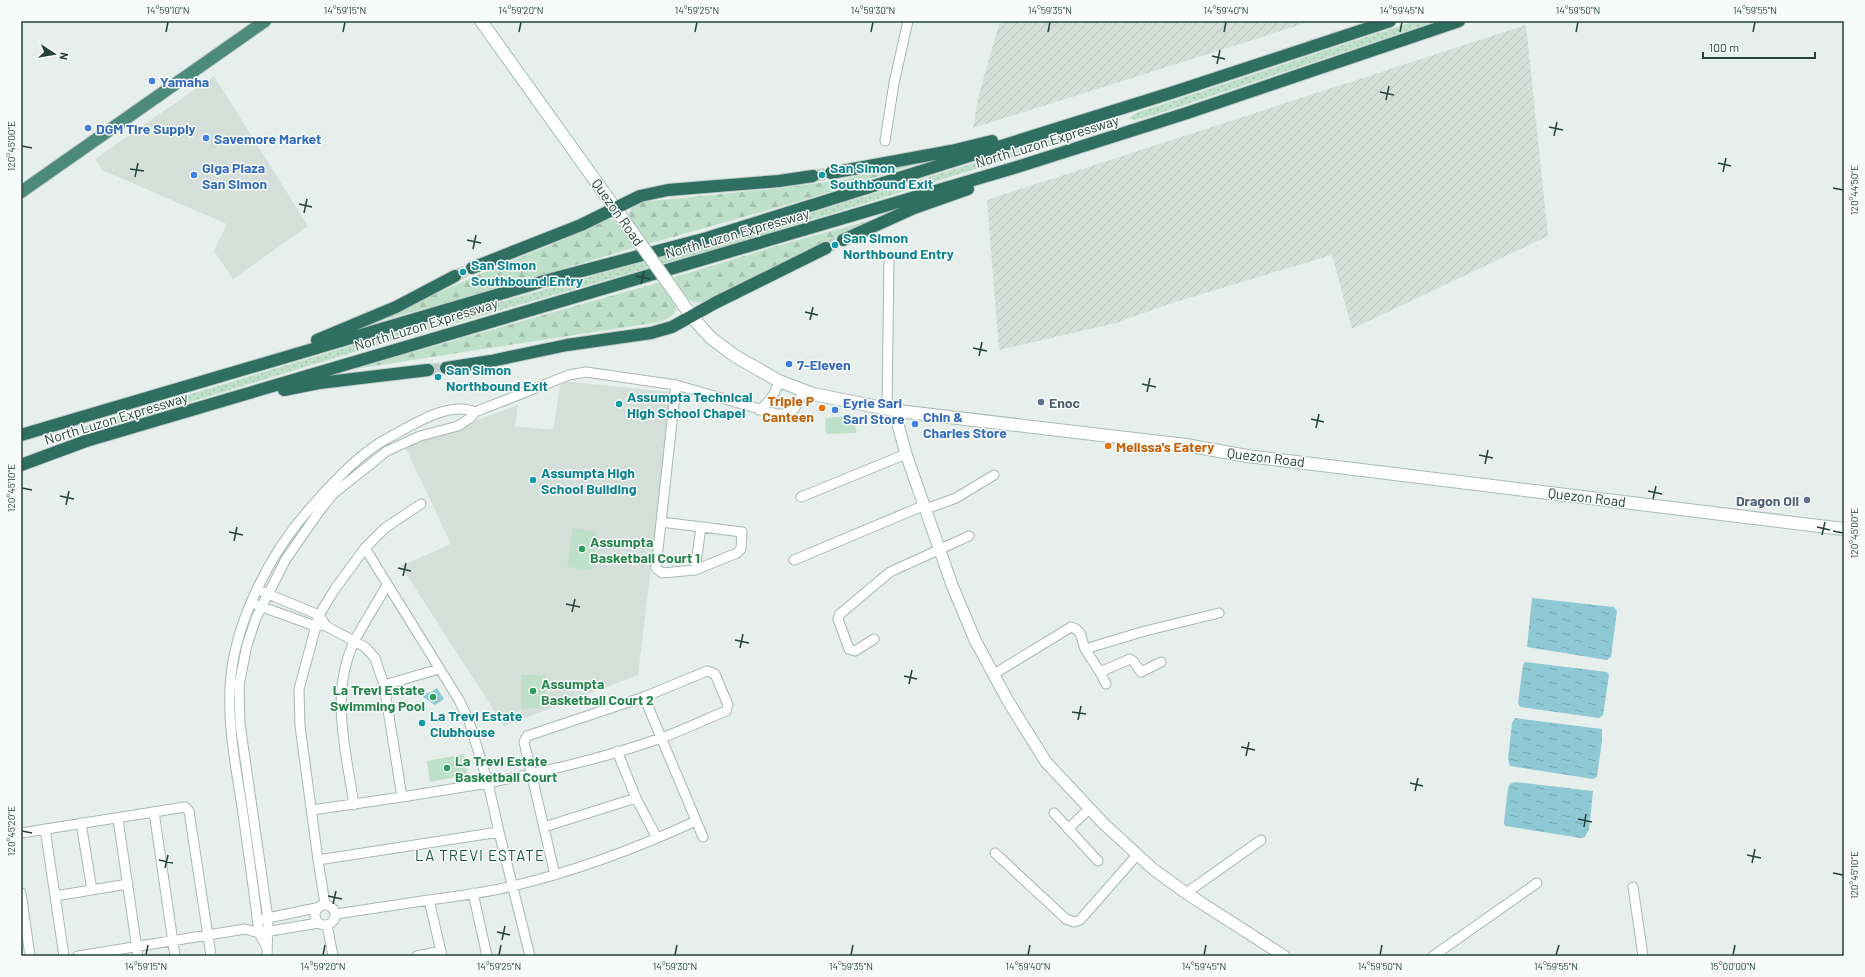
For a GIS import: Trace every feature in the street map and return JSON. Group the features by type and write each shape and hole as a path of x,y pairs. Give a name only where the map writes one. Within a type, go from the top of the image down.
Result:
{"highway":[{"path":"21,192 265,21"},
{"name":"North Luzon Expressway","path":"21,435 544,281 707,238 1174,92 1390,21"},
{"name":"North Luzon Expressway","path":"21,465 86,441 1017,166 1187,113 1459,21"},
{"path":"831,173 980,144 1148,95 1174,92"},
{"path":"843,240 914,208 1000,177 1017,166"},
{"path":"472,268 581,225 640,196 668,190 779,181 813,176"},
{"path":"446,368 491,361 567,345 651,333 672,327 716,303 826,248"},
{"path":"228,373 332,334 396,307 455,276"},
{"path":"86,441 290,388 428,370"}],"main road":[{"name":"Quezon Road","path":"481,21 616,208 692,317 711,338 753,368 803,391 892,410 1186,445 1247,456 1844,529"}],"street":[{"path":"885,141 894,83 908,21"},
{"path":"889,257 892,410 897,421 906,454 974,640 1031,741 1046,762 1089,809 1137,855 1186,893 1284,956"},
{"path":"267,956 266,946 269,931 268,918 240,724 240,685 247,645 256,618 268,593 286,559 333,494 387,451 420,436 464,423 475,412 569,375 586,372 676,385 777,414 790,413 794,410 803,391"},
{"path":"759,410 768,404 774,395 779,381"},
{"path":"661,522 742,532 741,549 736,554 695,570 662,573 656,568 661,522 676,385"},
{"path":"266,946 259,933 230,727 230,686 235,651 245,617 277,550 305,513 332,484 380,442 449,409 461,408 475,412"},
{"path":"449,409 453,427"},
{"path":"414,425 420,436"},
{"path":"801,497 906,454"},
{"path":"794,560 925,507 956,498 994,475"},
{"path":"325,904 300,726 298,705 299,689 315,626 319,615 335,589 365,548 385,528 421,504"},
{"path":"695,570 701,527"},
{"path":"874,639 855,651 849,649 838,619 840,614 890,572 969,536"},
{"path":"365,548 459,700 469,721 488,783 530,956"},
{"path":"354,805 340,712 345,672 355,641 387,585"},
{"path":"258,590 319,615 326,626"},
{"path":"251,603 315,626 326,626 365,647 375,658 384,685 402,797"},
{"path":"1086,649 1145,631 1219,612"},
{"path":"994,674 1070,627 1076,629 1080,633 1086,649 1106,684"},
{"path":"1100,672 1130,659 1134,661 1141,672 1161,662"},
{"path":"384,685 439,669"},
{"path":"312,810 354,805 533,774 662,738 726,711 728,705 715,674 707,671 644,697 527,736 524,742 533,774 555,875"},
{"path":"644,697 703,837"},
{"path":"230,727 240,724"},
{"path":"617,751 636,798 658,838"},
{"path":"544,827 636,798"},
{"path":"21,833 81,823 118,819 185,807 189,811 211,956"},
{"path":"1068,829 1089,809"},
{"path":"154,812 174,956"},
{"path":"1054,813 1098,861"},
{"path":"118,819 137,952"},
{"path":"336,914 473,893 512,886 555,875 658,838 696,821"},
{"path":"81,823 92,890"},
{"path":"44,829 64,956"},
{"path":"318,860 499,832"},
{"path":"1186,893 1261,840"},
{"path":"994,853 1066,919 1074,922 1080,920 1137,855"},
{"path":"1433,956 1537,883"},
{"path":"55,896 128,884"},
{"path":"1633,887 1643,956"},
{"path":"21,893 30,956"},
{"path":"473,893 487,956"},
{"path":"417,956 441,954 429,900"},
{"path":"245,930 257,920 316,908 325,904"},
{"path":"78,956 137,952 172,940 245,930 259,933 318,923 327,925 335,919 336,914 334,909 325,904"},
{"path":"316,908 314,913 318,923"},
{"path":"327,925 333,956"}],"shaded area":[{"path":"1000,21 1312,21 973,128 979,94"},
{"path":"1526,25 1548,236 1352,329 1332,255 1172,303 1116,323 999,350 987,200"},
{"name":"Giga Plaza San Simon","path":"214,76 308,226 233,279 214,251 227,224 102,170 95,159"},
{"path":"561,381 672,392 638,675 504,726 401,566 451,544 405,447 518,405 515,426 553,430"}],"green space":[{"path":"1415,21 1437,21 1157,114 1134,120 1129,118 1136,113"},
{"path":"1068,134 1073,134 1073,139 746,240 361,350 91,432 82,431 85,426 427,323 795,218"},
{"path":"929,160 807,199 648,244 631,220 629,213 634,204 641,202 782,188 841,180 919,161"},
{"path":"608,218 614,220 636,247 468,297 371,323 487,271 563,240"},
{"path":"875,219 703,302 698,303 685,296 672,278 780,245"},
{"path":"660,282 673,299 676,309 674,314 659,322 354,369"},
{"path":"855,416 856,433 826,434 825,418"},
{"name":"Assumpta Basketball Court 1","path":"573,528 597,532 592,570 567,567"},
{"name":"Assumpta Basketball Court 2","path":"521,675 546,675 546,707 521,709"},
{"name":"La Trevi Estate Basketball Court","path":"464,754 468,775 430,782 427,761"}],"water":[{"path":"1532,598 1614,607 1617,611 1611,657 1607,660 1527,647"},
{"path":"1525,662 1607,672 1609,675 1603,715 1599,718 1520,707 1518,703 1523,665"},
{"name":"La Trevi Estate Swimming Pool","path":"437,688 444,699 435,705 423,697 426,693 429,693"},
{"path":"1515,718 1602,729 1602,741 1597,777 1593,779 1510,766 1508,759 1512,723"},
{"path":"1515,782 1593,791 1589,829 1585,837 1581,838 1505,826 1504,822 1508,788 1510,784"}],"tunnel":[{"path":"813,176 831,173"},
{"path":"826,248 843,240"},
{"path":"455,276 472,268"},
{"path":"428,370 446,368"}],"place":[{"name":"Yamaha","path":"152,81"},
{"name":"DGM Tire Supply","path":"88,128"},
{"name":"Savemore Market","path":"206,138"},
{"name":"Giga Plaza San Simon","path":"194,175"},
{"name":"San Simon Southbound Exit","path":"822,175"},
{"name":"San Simon Northbound Entry","path":"835,245"},
{"name":"San Simon Southbound Entry","path":"463,272"},
{"name":"7-Eleven","path":"789,364"},
{"name":"San Simon Northbound Exit","path":"438,377"},
{"name":"Enoc","path":"1041,402"},
{"name":"Assumpta Technical High School Chapel","path":"619,404"},
{"name":"Triple P Canteen","path":"822,408"},
{"name":"Eyrie Sari Sari Store","path":"835,410"},
{"name":"Chin & Charles Store","path":"915,424"},
{"name":"Melissa's Eatery","path":"1108,446"},
{"name":"Assumpta High School Building","path":"533,480"},
{"name":"Dragon Oil","path":"1807,500"},
{"name":"Assumpta Basketball Court 1","path":"582,549"},
{"name":"Assumpta Basketball Court 2","path":"533,691"},
{"name":"La Trevi Estate Swimming Pool","path":"433,697"},
{"name":"La Trevi Estate Clubhouse","path":"422,723"},
{"name":"La Trevi Estate Basketball Court","path":"447,768"}],"district":[{"name":"LA TREVI ESTATE","path":"480,855"}]}
